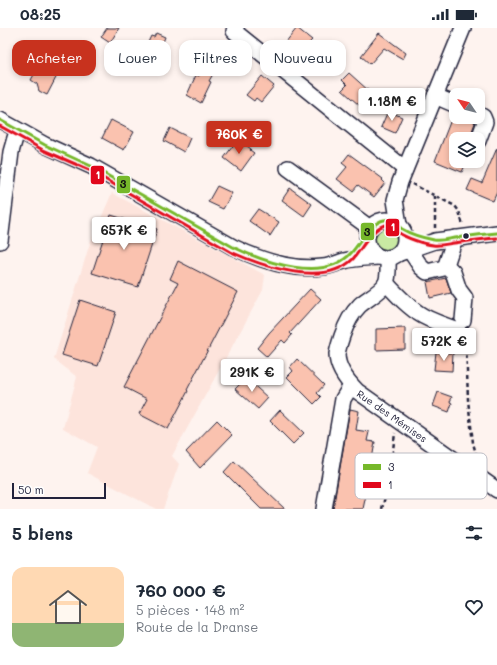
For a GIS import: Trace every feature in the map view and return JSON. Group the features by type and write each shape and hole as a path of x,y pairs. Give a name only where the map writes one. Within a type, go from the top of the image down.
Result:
{"street":[{"path":"236,28 234,31 403,174"},
{"path":"344,261 395,200 403,174 463,28"},
{"path":"435,96 449,102"},
{"path":"0,120 44,145 91,166 245,253 267,261 300,267 323,267 344,261 394,254 435,237"},
{"path":"0,241 11,152 19,131"},
{"path":"288,168 372,227"},
{"path":"395,200 401,227 405,234 405,242 403,249 394,254 386,283 417,313 431,320 460,325 465,298 459,290 453,272 446,265"},
{"path":"460,237 444,268 427,272 421,267 394,254 372,252 367,245 367,237 372,227 387,220 394,222 401,227 435,237 460,237 497,233"},
{"name":"Rue des Mémises","path":"386,283 382,288 359,306 350,316 345,327 337,355 341,369 351,386 357,392 445,453"},
{"path":"324,509 343,399 351,386"},
{"name":"Rue des Mémises","path":"487,483 497,490"}],"path":[{"path":"403,174 434,196 452,204 457,209 460,215 460,237"},
{"path":"434,196 435,237"},
{"path":"460,325 466,342 468,400 476,453"},
{"path":"392,453 396,418"},
{"path":"382,509 384,499"}],"shaded area":[{"path":"112,193 265,275 263,290 172,456 179,464 163,509 156,509 87,473 97,447 63,428 77,377 54,359 90,243"}],"green space":[{"path":"386,228 394,231 397,239 394,247 386,250 378,247 375,239 378,231"}],"building":[{"path":"107,28 119,28 112,40 106,40 101,37"},
{"path":"297,28 312,40 287,40"},
{"path":"156,33 165,37 164,40 149,40 151,36 154,37"},
{"path":"379,33 406,53 403,59 384,48 370,64 361,56"},
{"path":"349,73 379,100 368,113 342,90 347,85 342,80"},
{"path":"33,76 57,76 47,95 39,91 37,84 31,80"},
{"path":"196,76 212,76 209,81 211,82 201,103 187,95"},
{"path":"262,76 274,86 261,102 256,98 254,101 246,95"},
{"path":"388,111 402,117 395,133 381,127"},
{"path":"111,120 134,132 124,150 102,138"},
{"path":"449,124 475,124 472,132 449,132 449,167 435,161"},
{"path":"170,128 190,138 184,152 164,141"},
{"path":"238,139 254,153 241,171 224,158"},
{"path":"497,148 497,192 493,201 467,190 472,179 482,183"},
{"path":"349,154 383,179 382,180 385,183 374,197 358,185 353,191 337,179 347,167 342,163"},
{"path":"452,168 464,168 462,172"},
{"path":"217,186 232,193 223,209 208,202"},
{"path":"290,188 312,204 304,216 282,200"},
{"path":"258,209 279,222 270,236 249,221"},
{"path":"111,215 157,229 138,287 92,273"},
{"path":"178,261 238,292 168,429 139,414 147,399 124,387 178,283 170,279"},
{"path":"446,278 451,293 430,298 427,282"},
{"path":"310,289 321,299 290,333 292,335 285,343 282,340 267,357 257,348"},
{"path":"80,300 116,312 98,366 62,355"},
{"path":"405,328 405,349 376,350 376,329"},
{"path":"436,352 453,353 452,371 434,370"},
{"path":"297,359 324,385 317,393 321,397 314,404 287,377 293,371 290,367"},
{"path":"246,378 268,398 258,409 235,389"},
{"path":"438,392 452,397 449,412 433,406"},
{"path":"350,409 359,411 356,430 369,432 367,441 375,442 373,453 355,453 355,499 365,499 363,509 333,509"},
{"path":"280,410 304,433 293,444 270,421"},
{"path":"217,420 232,435 200,468 186,452"},
{"path":"234,461 285,509 261,509 224,472"}],"transit line":[{"name":"3","path":"0,120 45,145 91,166 233,247 277,264 311,268 326,267 340,262 352,252 374,225 384,220 392,221 409,233 434,240 497,233"},
{"name":"1","path":"0,126 43,150 89,170 231,252 259,263 293,272 326,272 341,268 353,259 376,229 386,225 406,237 433,245 497,238"}]}
